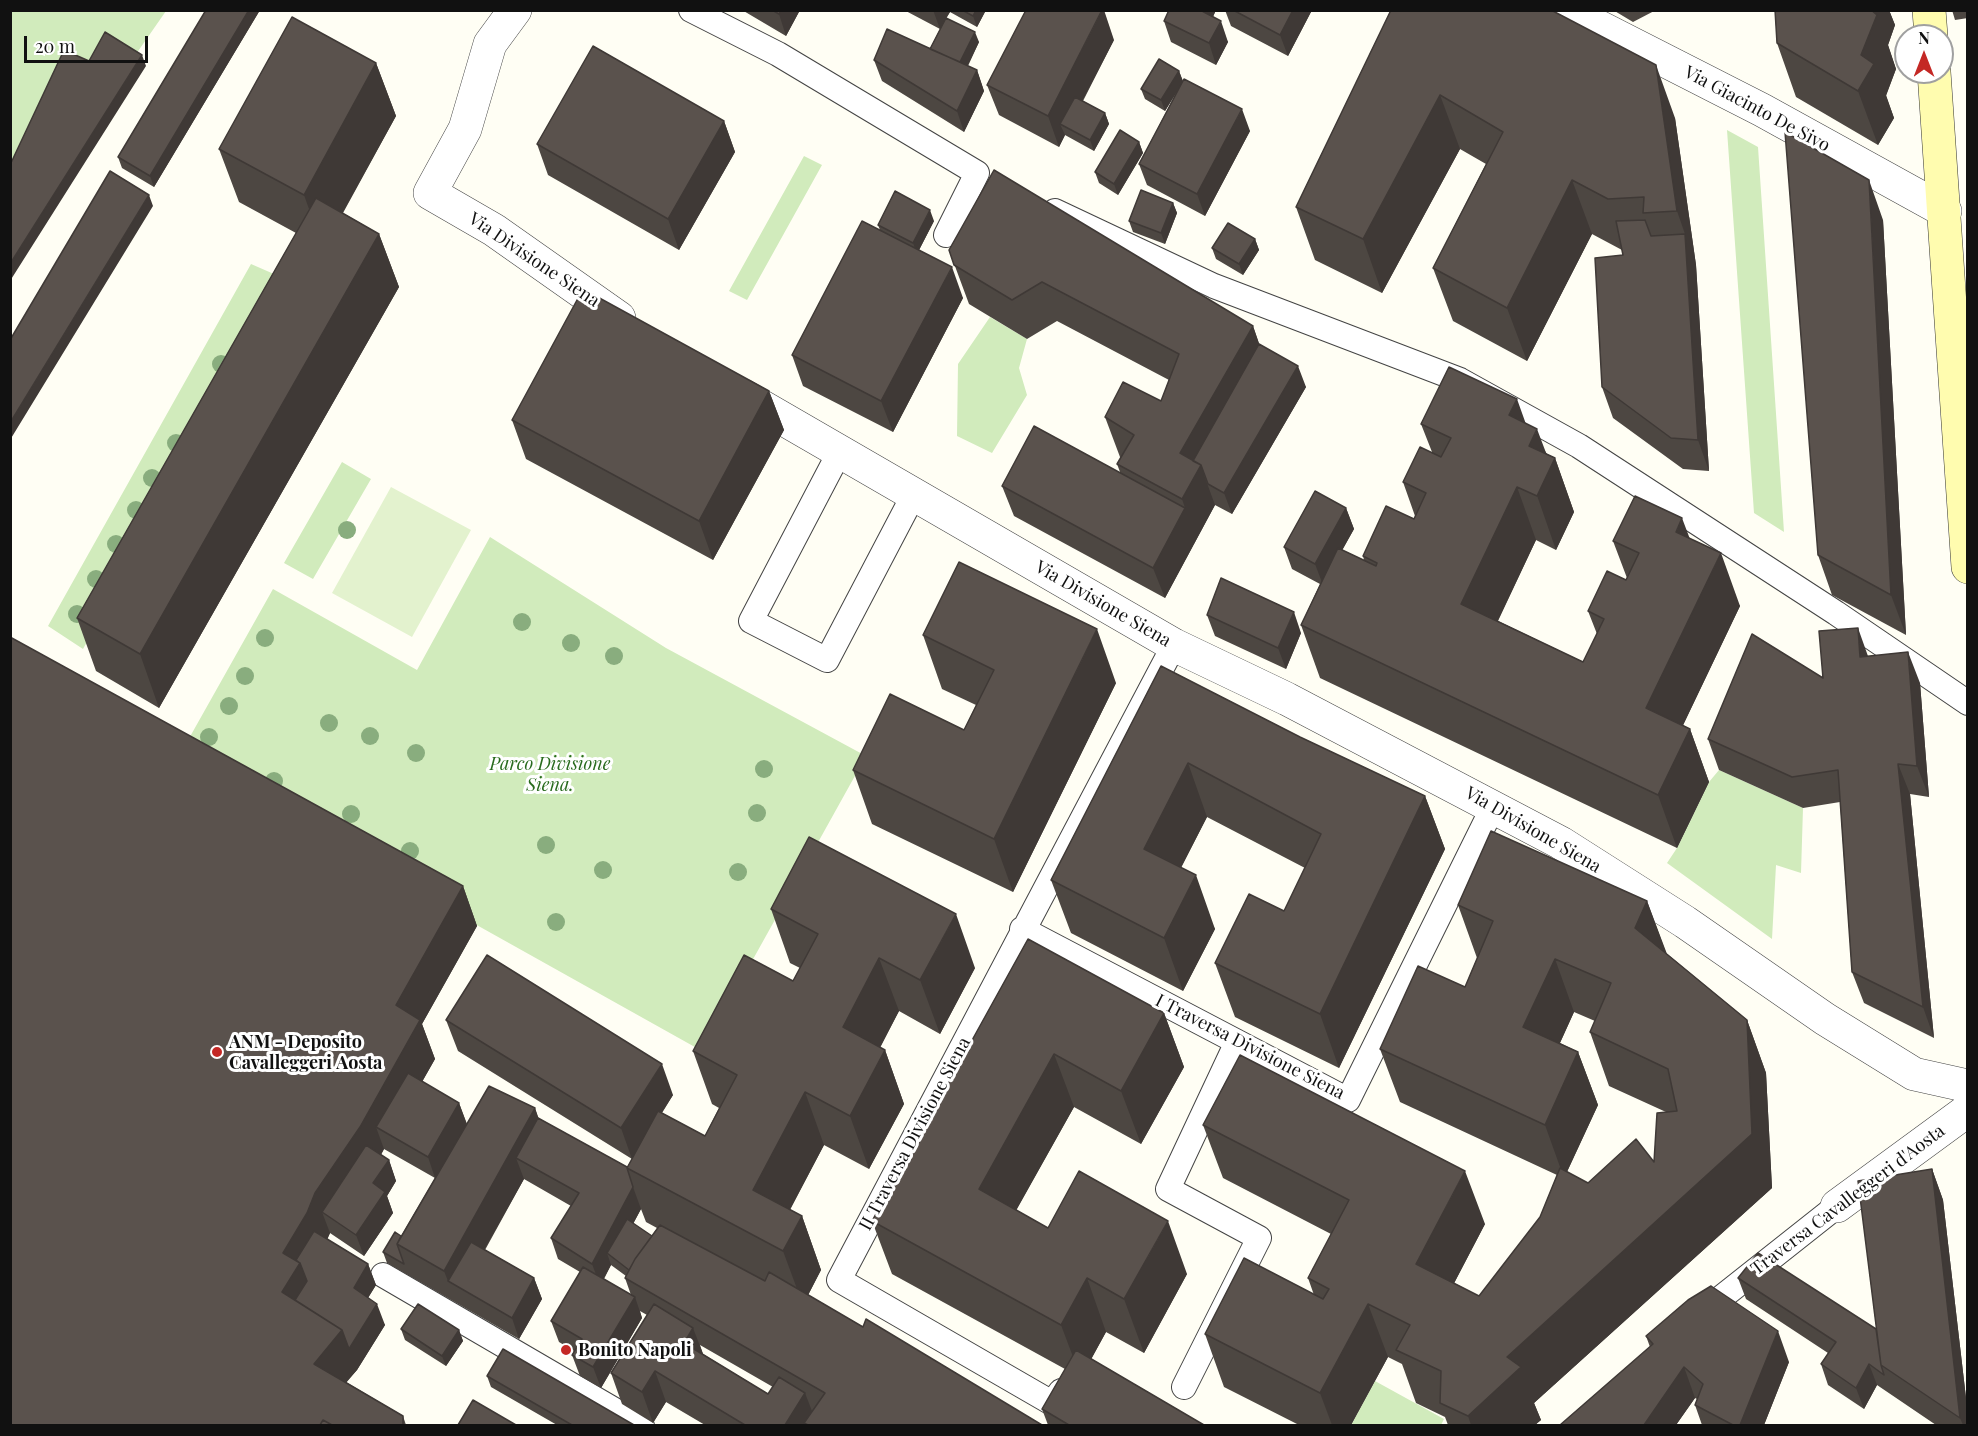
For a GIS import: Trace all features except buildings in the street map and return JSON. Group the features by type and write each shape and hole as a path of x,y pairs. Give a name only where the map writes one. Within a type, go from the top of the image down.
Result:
{"street":[{"name":"Via Divisione Siena","path":"515,10 490,44 465,129 430,193 494,230 643,334"},
{"name":"Via Giacinto De Sivo","path":"1566,10 1762,110 1945,211"},
{"path":"1935,84 1965,479 1968,567"},
{"name":"Via Divisione Siena","path":"721,382 839,453 1173,645 1287,699 1561,843 1676,916 1825,1019 1914,1074 1968,1086"},
{"name":"Traversa Cavalleggeri d'Aosta","path":"1837,1206 1968,1110"}],"lane":[{"path":"691,10 778,54 977,173 946,235"},
{"path":"1031,200 1214,286 1470,386 1579,446 1836,613 1968,704"},
{"path":"839,453 751,621 827,660 913,496"},
{"name":"II Traversa Divisione Siena","path":"1089,1383 1060,1391 1052,1403 839,1280 1173,645"},
{"name":"I Traversa Divisione Siena","path":"1023,929 1348,1100 1494,807"},
{"path":"1184,1387 1259,1238 1168,1189 1237,1042"},
{"name":"Traversa Cavalleggeri d'Aosta","path":"1680,1330 1837,1206"},
{"path":"383,1275 642,1425"}],"green space":[{"path":"11,11 166,11 134,57 11,185"},
{"path":"1727,130 1758,147 1784,532 1754,513"},
{"path":"804,156 822,165 747,300 729,291"},
{"path":"251,264 290,281 83,649 48,626"},
{"path":"990,317 1027,339 1019,368 1027,395 992,453 957,436 958,364"},
{"path":"342,462 371,479 313,579 284,563"},
{"path":"391,487 471,530 412,637 332,593"},
{"name":"Parco Divisione Siena.","path":"490,537 666,648 866,756 702,1051 178,758 273,589 417,670"},
{"path":"1719,770 1803,808 1801,873 1776,865 1772,939 1667,863 1677,848 1709,782"},
{"path":"1375,1381 1444,1419 1441,1425 1351,1425"}],"place":[{"name":"ANM - Deposito Cavalleggeri Aosta","path":"217,1052"},
{"name":"Bonito Napoli","path":"566,1350"}]}
